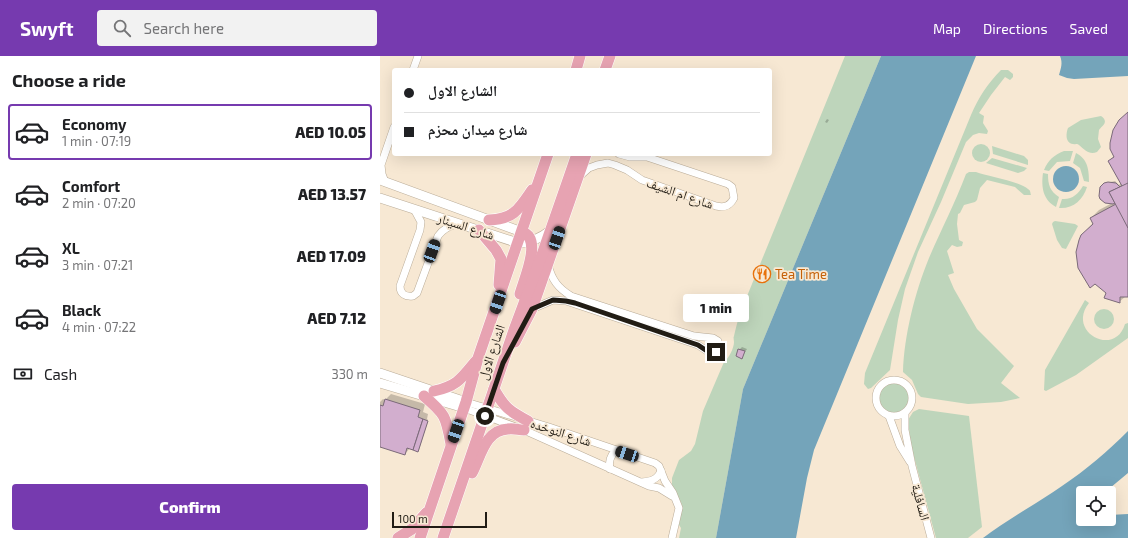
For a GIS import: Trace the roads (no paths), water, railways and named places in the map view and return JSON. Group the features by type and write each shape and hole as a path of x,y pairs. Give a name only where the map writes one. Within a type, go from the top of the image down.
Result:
{"main road":[{"path":"574,56 576,68"},
{"path":"577,68 580,56"},
{"path":"606,68 610,56"},
{"path":"612,68 614,56"},
{"name":"الشارع الاول","path":"420,538 465,405 478,358 547,156"},
{"name":"الشارع الاول","path":"443,538 514,330 576,156"},
{"path":"503,363 532,309 585,156"},
{"path":"489,220 500,220 513,214 522,205 538,182"},
{"path":"479,230 496,250 501,259 498,302"},
{"path":"514,330 515,312 531,257 532,242 527,234 522,232"},
{"path":"451,444 446,418 429,394 447,388 456,383 478,358"},
{"path":"494,389 503,404 526,426"},
{"path":"461,485 471,474 484,445 491,436 498,431 526,426"},
{"path":"398,538 412,529 420,521 430,506"}],"street":[{"path":"414,68 418,56"},
{"path":"383,181 381,166 392,133"},
{"name":"شارع ام الشيف","path":"578,178 589,168 608,163 626,169 642,180 722,208 728,206 734,198 733,189 728,184 647,157 626,156"},
{"path":"626,169 630,157"},
{"name":"شارع السينار","path":"383,181 522,232"},
{"name":"شارع السينار","path":"380,198 518,243 532,242 539,239 551,230"},
{"path":"414,209 421,222 420,230 400,286 400,291 403,295 409,297 417,293 438,236 449,226 458,224"},
{"path":"532,309 553,300 566,301 698,345 710,353 716,352 720,348 718,341 713,338 694,336 571,296 564,292 554,282 550,276 548,265"},
{"path":"380,373 429,394"},
{"path":"891,380 896,380 904,382 907,385 912,392 912,404 905,413 897,417 889,416 879,409 876,396 882,384 891,380"},
{"path":"380,383 429,394 465,405"},
{"name":"شارع النوخده","path":"465,405 526,426 616,450 655,463 661,471"},
{"name":"السافلية","path":"905,413 905,430 912,466 931,538"},
{"name":"السافلية","path":"889,416 900,446 912,466"},
{"name":"شارع النوخده","path":"526,426 610,469 659,488 675,499"},
{"path":"610,469 609,461 612,454 616,450"},
{"path":"642,482 656,479 661,471"},
{"path":"661,471 679,508 672,538"}],"water":[{"path":"881,56 976,56 814,450 807,478 796,538 716,538 743,389"},
{"path":"1060,56 1128,56 1128,76 1074,79 1067,78 1059,75 1062,63"},
{"path":"1066,166 1075,170 1079,179 1075,188 1066,192 1057,188 1053,179 1057,170"},
{"path":"1128,431 1128,473 1112,486 1076,486 1076,526 1116,526 1116,515 1128,514 1128,538 983,538 1002,524 1052,493 1105,453"}],"place":[{"name":"Tea Time","path":"762,274"}]}
